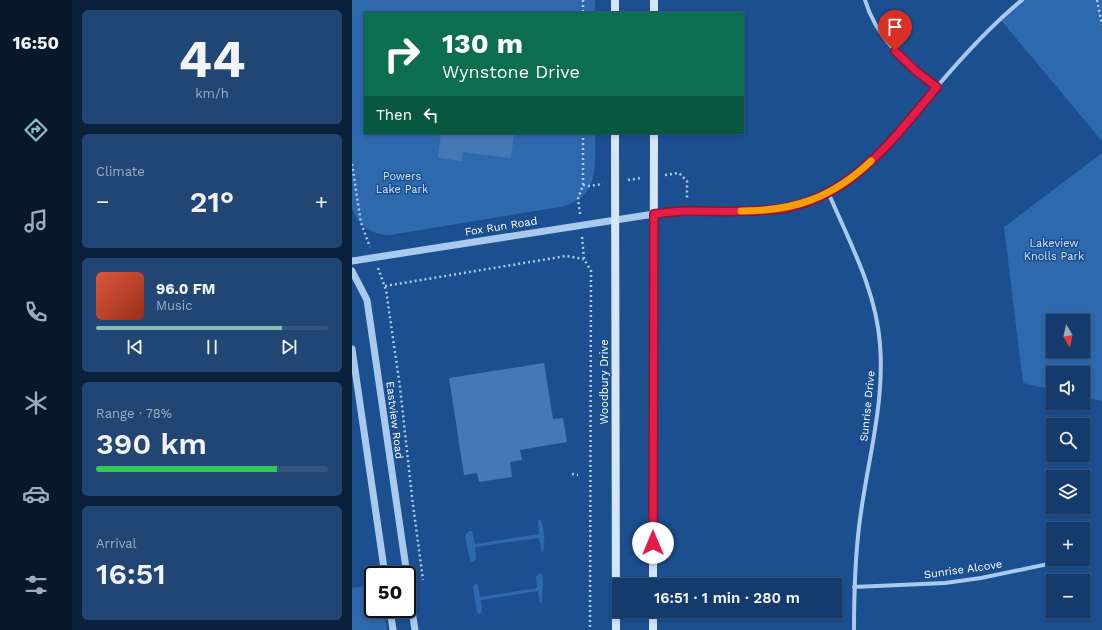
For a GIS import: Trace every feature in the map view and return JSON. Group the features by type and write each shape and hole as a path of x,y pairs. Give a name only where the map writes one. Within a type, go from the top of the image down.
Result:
{"main road":[{"path":"615,0 615,12"},
{"path":"654,0 654,12"},
{"name":"Woodbury Drive","path":"615,134 616,630"},
{"path":"653,578 654,134"},
{"path":"653,618 653,630"}],"street":[{"path":"865,0 867,8 880,33 895,51 917,72 937,87"},
{"path":"654,214 674,211 751,211 777,209 808,202 828,192 858,174 885,148 937,87 1000,19 1022,0"},
{"name":"Sunrise Drive","path":"828,192 862,270 874,307 880,343 881,381 859,527 854,587 854,630"},
{"name":"Fox Run Road","path":"352,261 654,214"},
{"name":"Eastview Road","path":"352,270 367,300 406,566"},
{"path":"352,349 384,566"},
{"name":"Sunrise Alcove","path":"854,587 945,583 981,578 1046,564"},
{"path":"391,618 393,630"},
{"name":"Eastview Road","path":"413,618 415,630"}],"path":[{"path":"583,0 583,12"},
{"path":"1097,0 1102,25"},
{"path":"578,199 583,184 583,134"},
{"path":"352,164 360,220"},
{"path":"423,580 400,387 386,286 566,256 584,259 591,271 590,630"},
{"path":"572,474 578,475"}],"green space":[{"name":"Powers Lake Park","path":"352,0 595,0 595,12 364,12 364,134 595,134 595,157 594,169 589,188 573,203 560,207 390,235 383,235 366,228 358,220 352,208"},
{"path":"1022,0 1102,0 1102,141 1000,19"},
{"name":"Lakeview Knolls Park","path":"1102,153 1102,401 1090,398 1090,366 1046,366 1046,388 1023,383 1004,227"},
{"path":"540,519 543,526 544,535 543,551 539,538 475,547 476,559 472,562 470,560 465,537 469,531 472,531 475,544 539,534 538,521"},
{"path":"540,573 542,574 543,578 542,604 540,603 538,591 481,600 482,611 480,614 477,612 473,587 475,583 478,585 480,597 537,588 536,576"},
{"path":"364,586 364,618 385,618 387,630 352,630 352,588"}],"building":[{"path":"441,134 514,134 511,158 463,152 462,161 438,158"},
{"path":"544,363 553,419 563,418 567,442 520,450 522,460 510,462 512,477 479,482 477,473 464,475 449,378"}],"slow traffic":[{"path":"741,211 777,209 808,202 858,174 871,161"}],"route":[{"path":"653,543 654,214 674,211 756,211 782,208 808,202 858,174 885,148 937,87 917,72 895,51"}]}
